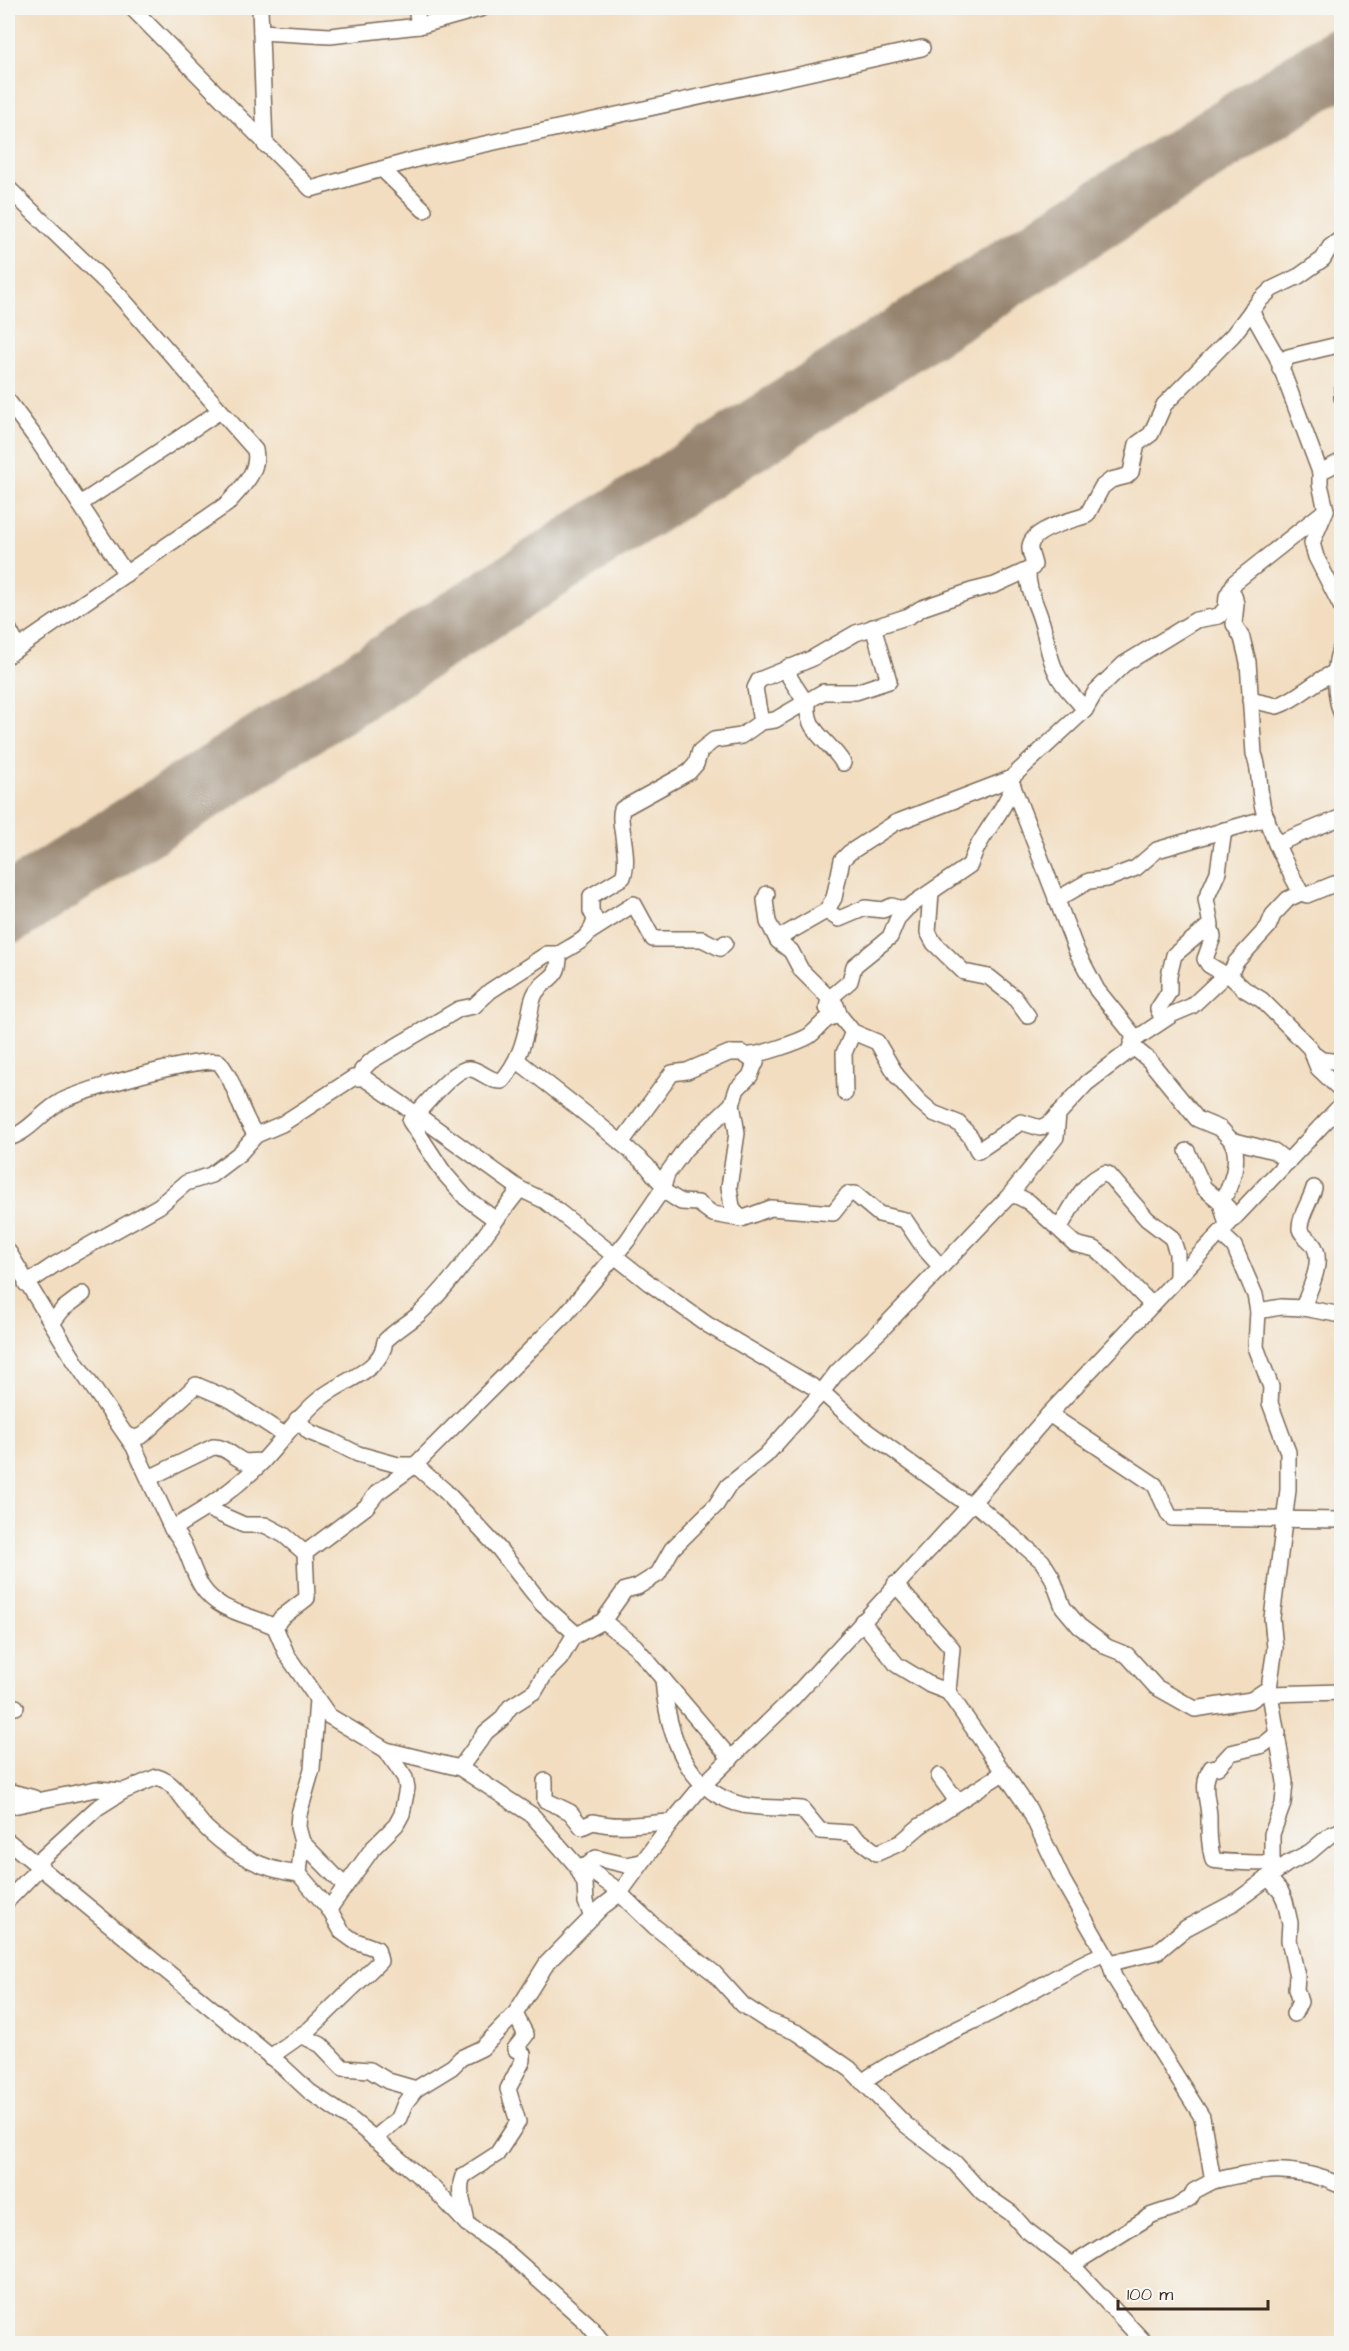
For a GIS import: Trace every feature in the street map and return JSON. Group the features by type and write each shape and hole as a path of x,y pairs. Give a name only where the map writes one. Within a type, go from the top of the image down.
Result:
{"street":[{"path":"132,8 311,189 382,169 922,48"},
{"path":"260,8 265,145"},
{"path":"416,8 419,26"},
{"path":"261,32 330,36 419,26 483,8"},
{"path":"382,169 424,210"},
{"path":"8,188 118,294 255,450 257,461 249,477 227,504 13,651 8,628"},
{"path":"761,722 755,683 811,659 856,633 909,616 922,608 971,591 995,585 1028,571 1034,565 1030,548 1032,542 1052,526 1087,514 1102,488 1111,480 1127,476 1131,472 1137,444 1154,429 1159,410 1233,335 1272,289 1299,276 1323,259 1330,247 1341,238"},
{"path":"1251,311 1281,361 1320,472 1320,484 1326,510 1312,543 1316,558 1341,608"},
{"path":"1281,361 1341,344"},
{"path":"1341,391 1341,398"},
{"path":"8,401 38,441 126,574"},
{"path":"80,504 220,411"},
{"path":"1320,472 1341,461"},
{"path":"1301,893 1288,900 1273,915 1268,927 1227,974 1192,1006 1163,1020 1133,1043 1087,1083 1050,1123 1040,1128 1021,1122 978,1150 970,1136 958,1123 933,1113 908,1088 877,1042 853,1032 826,1006 829,999 850,981 854,966 890,937 898,918 905,910 970,865 973,853 1000,813 1012,782 1096,691 1124,664 1159,641 1196,620 1219,616 1226,608 1230,589 1294,533 1326,510"},
{"path":"1028,571 1028,585 1042,624 1045,645 1065,688 1082,705"},
{"path":"1230,589 1236,604 1234,624 1242,638 1248,662 1254,754 1259,766 1257,784 1276,844 1301,893 1307,895 1334,884 1341,885"},
{"path":"27,1284 64,1259 159,1206 186,1183 211,1175 240,1153 256,1135 282,1124 360,1075 372,1061 459,1009 474,1006 490,991 547,954 559,954 585,939 596,920 591,911 591,896 621,879 625,870 625,838 620,815 622,809 688,772 696,764 700,751 714,740 741,736 761,722 775,720 804,700 823,692 856,692 889,681 873,627"},
{"path":"1341,647 1336,658 1338,707 1341,715"},
{"path":"788,667 790,678 808,706 806,716 810,723 822,740 835,748 843,763"},
{"path":"1250,700 1277,706 1306,691 1319,678 1336,672"},
{"path":"1012,782 1077,952 1097,990 1131,1031 1133,1043 1192,1115 1221,1129 1231,1140 1238,1156 1229,1187 1221,1203 1224,1229 1241,1259 1255,1295 1258,1311 1256,1347 1270,1387 1270,1403 1285,1438 1288,1452 1285,1520 1272,1618 1275,1647 1270,1696 1285,1782 1283,1804 1272,1834 1271,1871"},
{"path":"782,940 826,911 834,898 842,860 849,853 896,823 1012,782"},
{"path":"1056,900 1089,881 1107,879 1136,868 1157,850 1267,818"},
{"path":"1276,844 1341,818"},
{"path":"1205,959 1213,938 1206,898 1218,872 1217,863 1224,830"},
{"path":"1197,838 1217,863"},
{"path":"931,893 928,932 934,943 964,972 989,977 1014,997 1028,1016"},
{"path":"767,894 765,900 768,922 801,970 815,981 829,999"},
{"path":"592,930 634,904 653,939 702,939 720,948 725,943"},
{"path":"826,911 839,919 867,908 883,910 892,906 905,910"},
{"path":"1163,1020 1158,1009 1169,992 1172,961 1182,946 1211,925"},
{"path":"1182,946 1198,950 1216,970 1227,974 1244,989 1262,1000 1315,1055 1322,1059 1341,1062"},
{"path":"496,1220 466,1198 444,1173 410,1121 458,1071 472,1069 499,1082 518,1061 525,1040 531,1005 537,991 554,976 559,954"},
{"path":"621,1143 672,1073 687,1071 729,1053 742,1053 753,1058 802,1040 835,1017"},
{"path":"845,1093 844,1053 853,1032"},
{"path":"1315,1055 1318,1068 1341,1091"},
{"path":"305,1553 366,1507 376,1493 415,1465 537,1344 615,1255 663,1187 671,1167 685,1149 732,1104 737,1089 750,1076 753,1058"},
{"path":"8,1138 22,1132 62,1101 83,1092 154,1072 207,1061 219,1062 223,1068 241,1102 249,1125 256,1135"},
{"path":"518,1061 576,1104 621,1143 663,1187 687,1204 698,1203 713,1214 741,1219 771,1209 833,1213 848,1194 855,1194 879,1214 905,1220 924,1248 940,1266"},
{"path":"360,1075 520,1189 545,1201 708,1325 822,1392 861,1428 972,1504 1042,1562 1052,1577 1062,1607 1079,1626 1107,1647 1127,1655 1150,1683 1195,1709 1270,1696 1341,1692"},
{"path":"732,1104 738,1132 729,1187 732,1208 741,1219"},
{"path":"374,2139 399,2118 405,2103 416,2089 452,2067 461,2058 482,2048 515,2014 547,1963 592,1917 619,1894 641,1862 702,1786 791,1700 895,1584 972,1504 1049,1414 1341,1104"},
{"path":"460,1768 486,1732 501,1720 510,1707 535,1691 576,1634 603,1621 625,1590 637,1587 658,1574 672,1548 716,1505 728,1486 766,1455 837,1372 882,1329 1008,1197 1056,1137 1058,1114"},
{"path":"1231,1140 1274,1151 1288,1162"},
{"path":"1186,1151 1204,1188 1221,1203 1239,1212"},
{"path":"1059,1228 1079,1193 1090,1181 1100,1175 1108,1174 1147,1219 1172,1239 1177,1253 1176,1279"},
{"path":"1303,1308 1315,1271 1317,1255 1315,1247 1300,1227 1314,1188"},
{"path":"171,1529 231,1492 324,1396 376,1362 384,1350 385,1341 405,1327 435,1297 520,1189"},
{"path":"1008,1197 1019,1196 1075,1244 1095,1250 1105,1257 1152,1305"},
{"path":"8,1251 52,1323 126,1435 149,1478 171,1529 180,1537 202,1587 232,1612 260,1619 275,1627 287,1655 329,1716 386,1750 460,1768 532,1815 581,1866 642,1912 655,1927 714,1973 744,2006 766,2020 798,2033 850,2069 906,2125 955,2163 982,2193 1011,2213 1025,2229 1072,2265 1146,2343"},
{"path":"52,1323 63,1309 83,1294"},
{"path":"1258,1311 1281,1307 1303,1308 1341,1315"},
{"path":"126,1435 135,1438 143,1435 196,1385 332,1441 358,1455 398,1465 415,1465 445,1491 499,1549 542,1604 576,1634"},
{"path":"1049,1414 1155,1485 1170,1517 1341,1520"},
{"path":"149,1478 213,1447 220,1446 243,1461 262,1462"},
{"path":"206,1508 244,1525 265,1525 305,1553"},
{"path":"275,1627 280,1618 307,1598 305,1553"},
{"path":"895,1584 950,1645 952,1657 948,1692"},
{"path":"603,1621 635,1646 731,1759"},
{"path":"862,1621 897,1665 930,1686 948,1692 1029,1809 1063,1881 1107,1959 1114,1977 1137,2010 1152,2040 1169,2061 1202,2117 1213,2181"},
{"path":"663,1679 666,1710 682,1758 702,1786 741,1805 802,1809 820,1831 849,1833 877,1853 900,1843 920,1826 1003,1773"},
{"path":"299,1874 302,1842 298,1827 299,1814 312,1769 317,1699"},
{"path":"1278,1733 1263,1745 1231,1753 1218,1767 1211,1768 1204,1796 1209,1816 1208,1841 1213,1860 1220,1863 1242,1861 1265,1865 1271,1871 1281,1892 1290,1923 1289,1940 1300,2002 1294,2014"},
{"path":"329,1909 344,1885 373,1848 396,1825 402,1814 407,1788 405,1778 386,1750"},
{"path":"939,1776 957,1801"},
{"path":"8,1900 38,1866 98,1808 124,1791 157,1777 164,1779 206,1828 250,1862 278,1872 299,1874 329,1909 342,1932 353,1940 377,1949 380,1961 302,2035 270,2057"},
{"path":"544,1781 545,1800 570,1812 582,1827 593,1821 609,1826 645,1826 672,1822"},
{"path":"8,1807 96,1789 124,1791"},
{"path":"8,1791 28,1798 49,1799"},
{"path":"862,2082 895,2064 908,2052 970,2024 1074,1966 1157,1952 1186,1928 1226,1907 1271,1871 1340,1835"},
{"path":"8,1841 270,2057 309,2092 353,2121 434,2189 467,2224 508,2253 587,2323 604,2343"},
{"path":"302,1842 344,1885"},
{"path":"581,1866 596,1858 626,1866 641,1862"},
{"path":"581,1866 587,1907 592,1917"},
{"path":"467,2224 466,2211 459,2191 463,2176 497,2154 518,2122 508,2089 523,2060 523,2054 515,2049 526,2035 515,2014"},
{"path":"302,2035 321,2045 343,2068 370,2070 388,2081 416,2089"},
{"path":"1072,2265 1152,2215 1176,2207 1190,2198 1194,2191 1213,2181 1228,2179 1251,2171 1282,2169 1325,2177 1341,2186"}],"runway":[{"path":"8,910 1342,60"}]}
